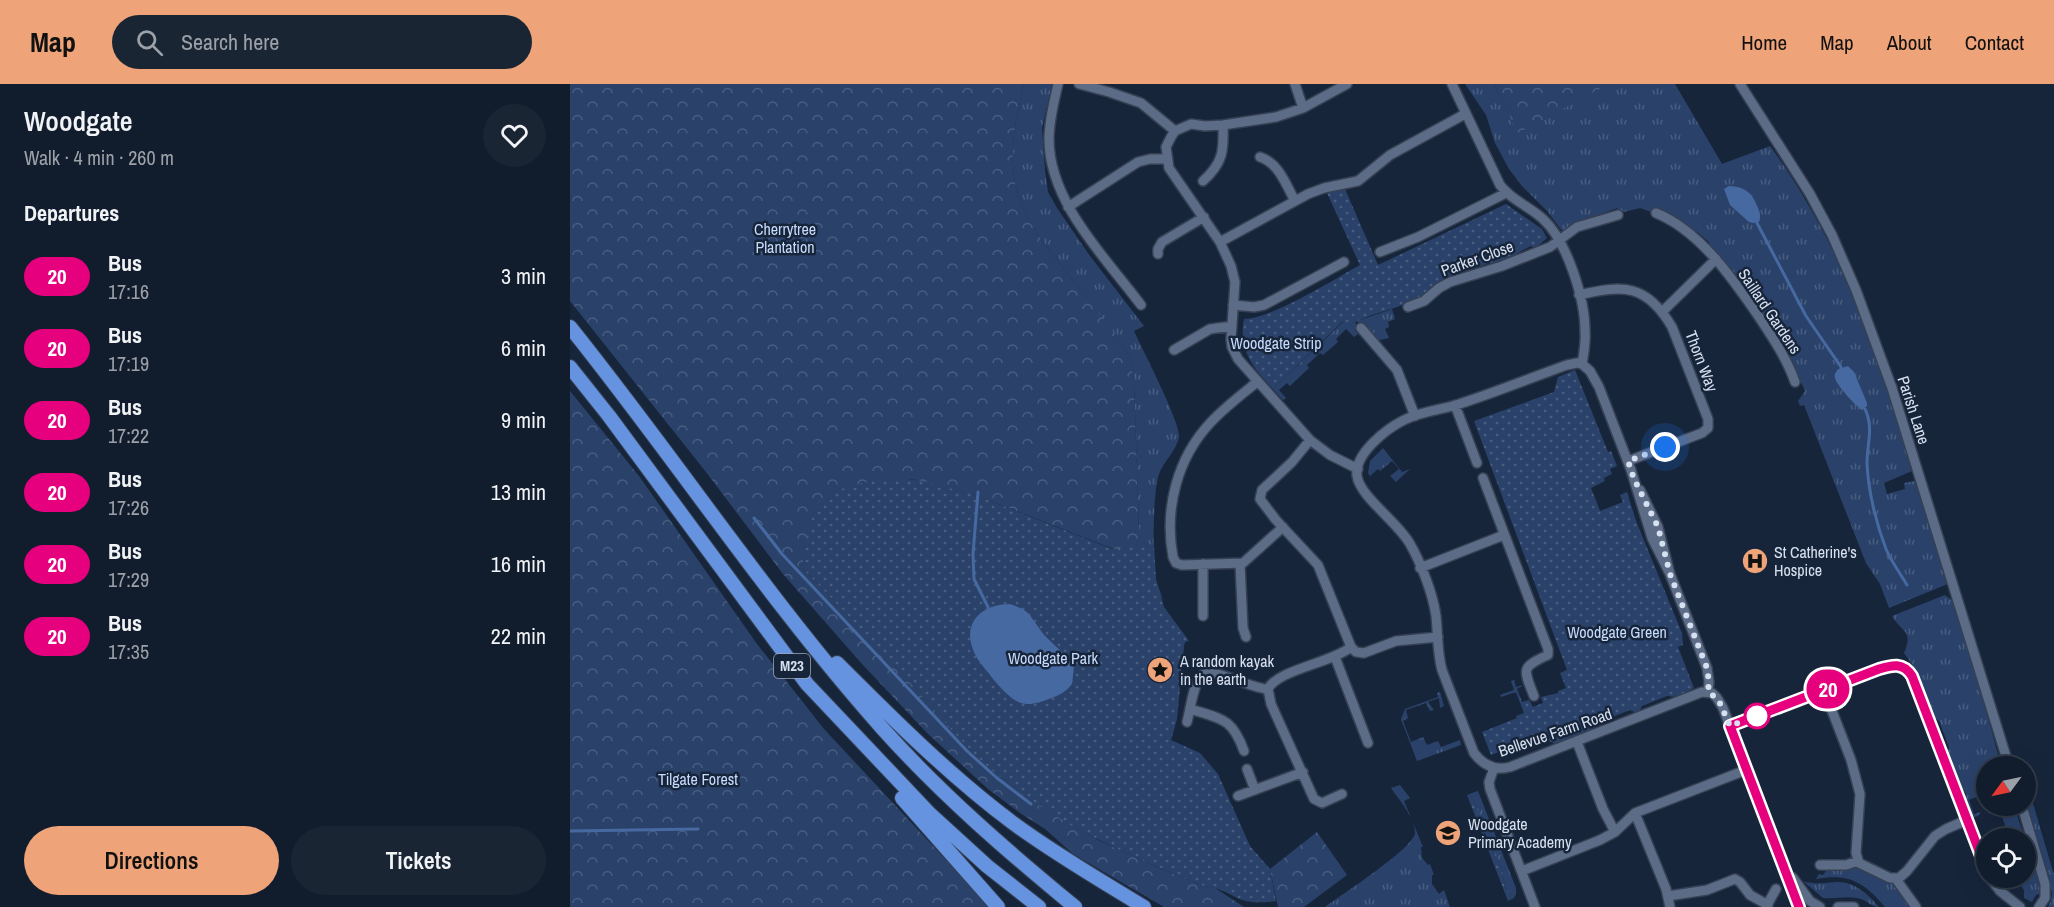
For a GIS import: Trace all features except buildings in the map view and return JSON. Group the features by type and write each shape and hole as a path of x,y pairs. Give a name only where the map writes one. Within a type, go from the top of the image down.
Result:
{"highway":[{"name":"M23","path":"570,327 611,378 781,605 858,700 905,753 1003,848 1075,907"},
{"name":"M23","path":"570,367 609,416 807,684 933,834 998,907"},
{"name":"M23","path":"781,605 876,702 989,805 1039,842 1144,907"},
{"name":"M23","path":"807,684 930,814 968,849 1039,907"}],"street":[{"path":"1058,84 1051,116 1050,149 1054,174 1068,207 1141,305"},
{"path":"1079,84 1141,103 1175,131"},
{"path":"1295,84 1300,109"},
{"path":"1347,84 1300,109 1269,119 1223,125 1191,124 1175,131 1166,147 1167,159 1173,175 1220,242 1233,275 1231,339 1238,359 1310,440 1330,455 1358,469 1360,459 1366,450 1399,423 1414,416 1455,405 1568,365 1582,364 1590,371 1628,461 1652,538 1670,574 1707,668 1708,691 1719,701 1730,726 1799,907"},
{"path":"1452,84 1493,173 1506,193 1544,219 1559,241 1570,265 1579,295 1585,332 1582,364"},
{"name":"Parish Lane","path":"1740,84 1810,194 1856,290 1892,388 2006,756"},
{"path":"1220,242 1295,201 1324,188 1358,181 1390,155 1465,114"},
{"path":"1203,181 1216,169 1221,156 1224,142 1223,125"},
{"path":"1260,157 1275,165 1295,201"},
{"path":"1068,207 1138,162 1167,159"},
{"path":"1380,252 1418,237 1506,193"},
{"name":"Saillard Gardens","path":"1656,213 1682,228 1716,259 1738,285 1787,362 1795,382"},
{"name":"Parker Close","path":"1408,307 1424,301 1438,288 1450,282 1502,266 1559,241 1577,227 1618,215"},
{"path":"1158,254 1162,243 1204,217"},
{"path":"1662,312 1716,259"},
{"path":"1233,305 1254,307 1264,305 1344,262"},
{"name":"Thorn Way","path":"1579,295 1608,288 1633,290 1644,296 1662,312 1672,327 1709,424 1702,433 1628,461"},
{"path":"1174,350 1210,329 1232,326"},
{"path":"1360,328 1397,370 1414,416"},
{"path":"1257,382 1217,416 1201,434 1183,466 1173,492 1171,516 1174,559 1179,564 1240,564 1253,555 1283,526"},
{"path":"1455,405 1477,463"},
{"path":"1310,440 1292,462 1260,492 1259,496 1261,502 1318,565 1351,648 1356,652 1364,653 1396,641 1437,637"},
{"name":"Bellevue Farm Road","path":"1358,469 1357,476 1361,487 1404,534 1420,568 1434,604 1442,670 1474,753 1484,763 1494,768 1510,767 1708,691"},
{"path":"1483,478 1549,652 1548,655 1532,662 1527,667 1526,676 1534,696"},
{"path":"1420,568 1504,535"},
{"path":"1203,564 1203,616"},
{"path":"1240,564 1243,628 1246,637"},
{"path":"1342,794 1322,803 1314,799 1271,704 1268,688 1280,677 1335,657 1351,648"},
{"path":"1335,657 1368,743"},
{"path":"1730,726 1887,667 1898,665 1906,668 1917,688 1976,843"},
{"path":"1187,722 1199,678 1209,672 1252,687 1268,688"},
{"path":"1824,690 1851,760 1860,794 1856,853 1858,861 1862,866 1896,879 1916,907"},
{"path":"1190,709 1228,723 1239,736 1244,751"},
{"path":"1576,742 1602,809 1615,832"},
{"path":"1494,768 1489,782 1490,789 1535,907"},
{"path":"1247,770 1255,790"},
{"path":"1522,871 1604,839 1635,813 1746,770"},
{"path":"1238,796 1303,772"},
{"path":"1635,813 1668,896 1670,907"},
{"path":"2025,816 2045,884 2045,898 2039,907"},
{"path":"1896,879 1903,875 1935,836 1967,820"},
{"path":"1820,865 1846,865 1858,861"},
{"path":"1785,866 1806,897 1820,907"},
{"path":"1668,896 1707,890 1736,879 1750,895 1767,906 1776,889"},
{"path":"1998,888 2020,907"},
{"path":"1838,907 1854,907"}],"green space":[{"name":"Cherrytree Plantation","path":"570,84 1024,84 1013,145 1013,170 1018,196 1043,242 1123,345 1131,360 1134,383 1139,539 1134,549 1116,550 978,496 912,479 858,485 827,496 814,514 802,568 865,632 970,749 1001,778 1043,808 1098,840 1157,867 1204,886 1215,888 1244,907 1164,907 1073,854 1045,829 988,789 927,733 862,664 783,574 706,472 570,301"},
{"path":"1024,84 1052,84 1042,128 1048,192 1090,256 1144,326 1134,331 1168,402 1178,429 1178,442 1159,474 1155,494 1155,571 1164,601 1134,549 1139,539 1139,529 1134,383 1131,360 1123,345 1036,231 1018,196 1013,170 1013,145"},
{"path":"1465,84 1494,84 1518,132 1609,84 1675,84 1722,164 1770,146 1795,182 1817,220 1837,259 1872,341 1912,467 1912,471 1884,483 1887,494 1905,489 1904,483 1914,481 1917,483 1950,583 1889,608 1880,584 1866,563 1804,405 1800,406 1798,401 1805,391 1800,380 1710,248 1709,242 1696,231 1640,208 1620,213 1617,208 1576,223 1563,232 1509,169 1495,143 1486,115"},
{"path":"1494,84 1609,84 1518,133"},
{"name":"Woodgate Strip","path":"1345,189 1378,265 1506,204 1542,229 1547,238 1539,245 1540,247 1531,246 1502,262 1489,263 1448,278 1416,300 1350,325 1343,321 1273,389 1253,366 1245,349 1244,319 1270,313 1319,289 1360,265 1327,193"},
{"path":"1392,309 1395,319 1388,322 1389,327 1385,329 1389,338 1376,341 1373,333 1357,321"},
{"path":"1344,321 1350,325 1355,322 1358,327 1355,330 1358,334 1354,337 1346,329 1336,339 1338,342 1323,355 1320,353 1307,365 1309,368 1290,386 1287,383 1279,390 1286,398 1283,400 1273,389"},
{"name":"Woodgate Green","path":"1575,370 1608,452 1611,451 1617,466 1610,469 1612,474 1604,478 1605,481 1591,488 1600,511 1623,502 1620,495 1627,492 1636,521 1682,633 1683,645 1678,647 1694,688 1677,697 1667,696 1642,706 1639,712 1630,710 1605,720 1602,725 1555,744 1546,739 1508,754 1506,749 1491,755 1482,732 1524,713 1516,692 1501,697 1500,695 1514,690 1511,681 1514,680 1516,687 1523,685 1517,689 1522,702 1529,700 1533,707 1543,703 1541,697 1558,693 1566,688 1560,673 1567,670 1474,421 1554,392 1558,377"},
{"name":"Tilgate Forest","path":"570,391 639,476 757,644 824,729 990,907 570,907"},
{"path":"1383,448 1402,472 1410,469 1396,482 1390,476 1399,469 1392,461 1370,476 1368,473 1370,461"},
{"name":"Woodgate Park","path":"901,478 923,481 978,496 1112,549 1154,544 1156,579 1164,607 1189,641 1185,642 1184,646 1177,719 1171,740 1200,753 1218,774 1250,846 1270,869 1276,901 1243,900 1177,875 1098,839 1023,795 988,767 966,745 802,568 812,519 818,504 824,498 844,488"},
{"path":"1945,595 1953,601 1960,614 1998,756 1976,756 1976,797 1969,800 1974,814 1978,816 1972,818 1964,797 1966,795 1964,790 1961,791 1947,753 1949,747 1939,721 1932,716 1914,667 1904,653 1908,640 1906,632 1892,616"},
{"path":"1440,692 1444,706 1440,708 1439,698 1428,702 1434,710 1430,711 1426,703 1406,710 1408,718 1403,721 1411,742 1423,737 1427,745 1438,741 1441,747 1460,740 1461,745 1417,761 1401,719 1405,709 1438,697 1437,693"},
{"path":"1400,785 1410,798 1404,801 1411,818 1391,788"},
{"path":"1478,791 1516,888 1514,898 1505,887 1502,869 1469,794"},
{"path":"1469,794 1502,869 1505,887 1514,898 1508,901 1467,795"},
{"path":"2036,814 2054,875 2054,907 2048,907 2052,893 2036,840 2036,828 2032,828 2029,816 2036,816"},
{"path":"2002,816 2017,816 2022,828 2006,828"},
{"path":"1413,823 1423,847 1421,847 1422,858 1428,865 1430,864 1434,875 1432,875 1432,884 1439,894 1444,890 1450,907 1325,907 1403,849 1415,833"},
{"path":"1317,832 1347,875 1304,907 1278,907 1270,869"},
{"path":"1857,867 1894,883 1912,907 1885,907 1870,891 1855,881 1838,877 1816,879 1819,874 1823,875 1826,871"},
{"path":"2036,872 2041,893 2036,895 2032,902 2024,898 2022,888 2036,888"},
{"path":"1803,881 1843,882 1855,886 1879,907 1857,898 1823,898"}],"shaded area":[{"path":"1729,186 1744,189 1750,194 1759,211 1759,222 1749,222 1730,205 1724,189"},
{"path":"1848,366 1854,372 1867,403 1862,410 1836,382 1835,374 1838,369"},
{"path":"1010,604 1029,614 1044,635 1074,667 1072,684 1059,695 1032,704 1017,701 999,686 976,656 971,642 972,624 977,617 991,607"}],"waterway":[{"path":"1757,223 1806,316 1841,367"},
{"path":"1865,409 1869,423 1867,463 1873,506 1886,549 1907,585"},
{"path":"978,492 973,554 974,579 988,607"},
{"path":"754,518 782,554 967,751 1031,804"},
{"path":"570,831 698,829"}],"bus line":[{"name":"20","path":"1799,907 1730,726 1879,669 1898,665 1906,668 1912,676 1976,843"}],"place":[{"name":"St Catherine's Hospice","path":"1755,561"},
{"name":"A random kayak in the earth","path":"1160,670"},
{"name":"Woodgate Primary Academy","path":"1448,833"}],"route":[{"path":"1665,447 1628,461 1634,479 1658,527 1670,574 1707,668 1708,691 1719,701 1730,726 1763,713 1757,716"}]}
